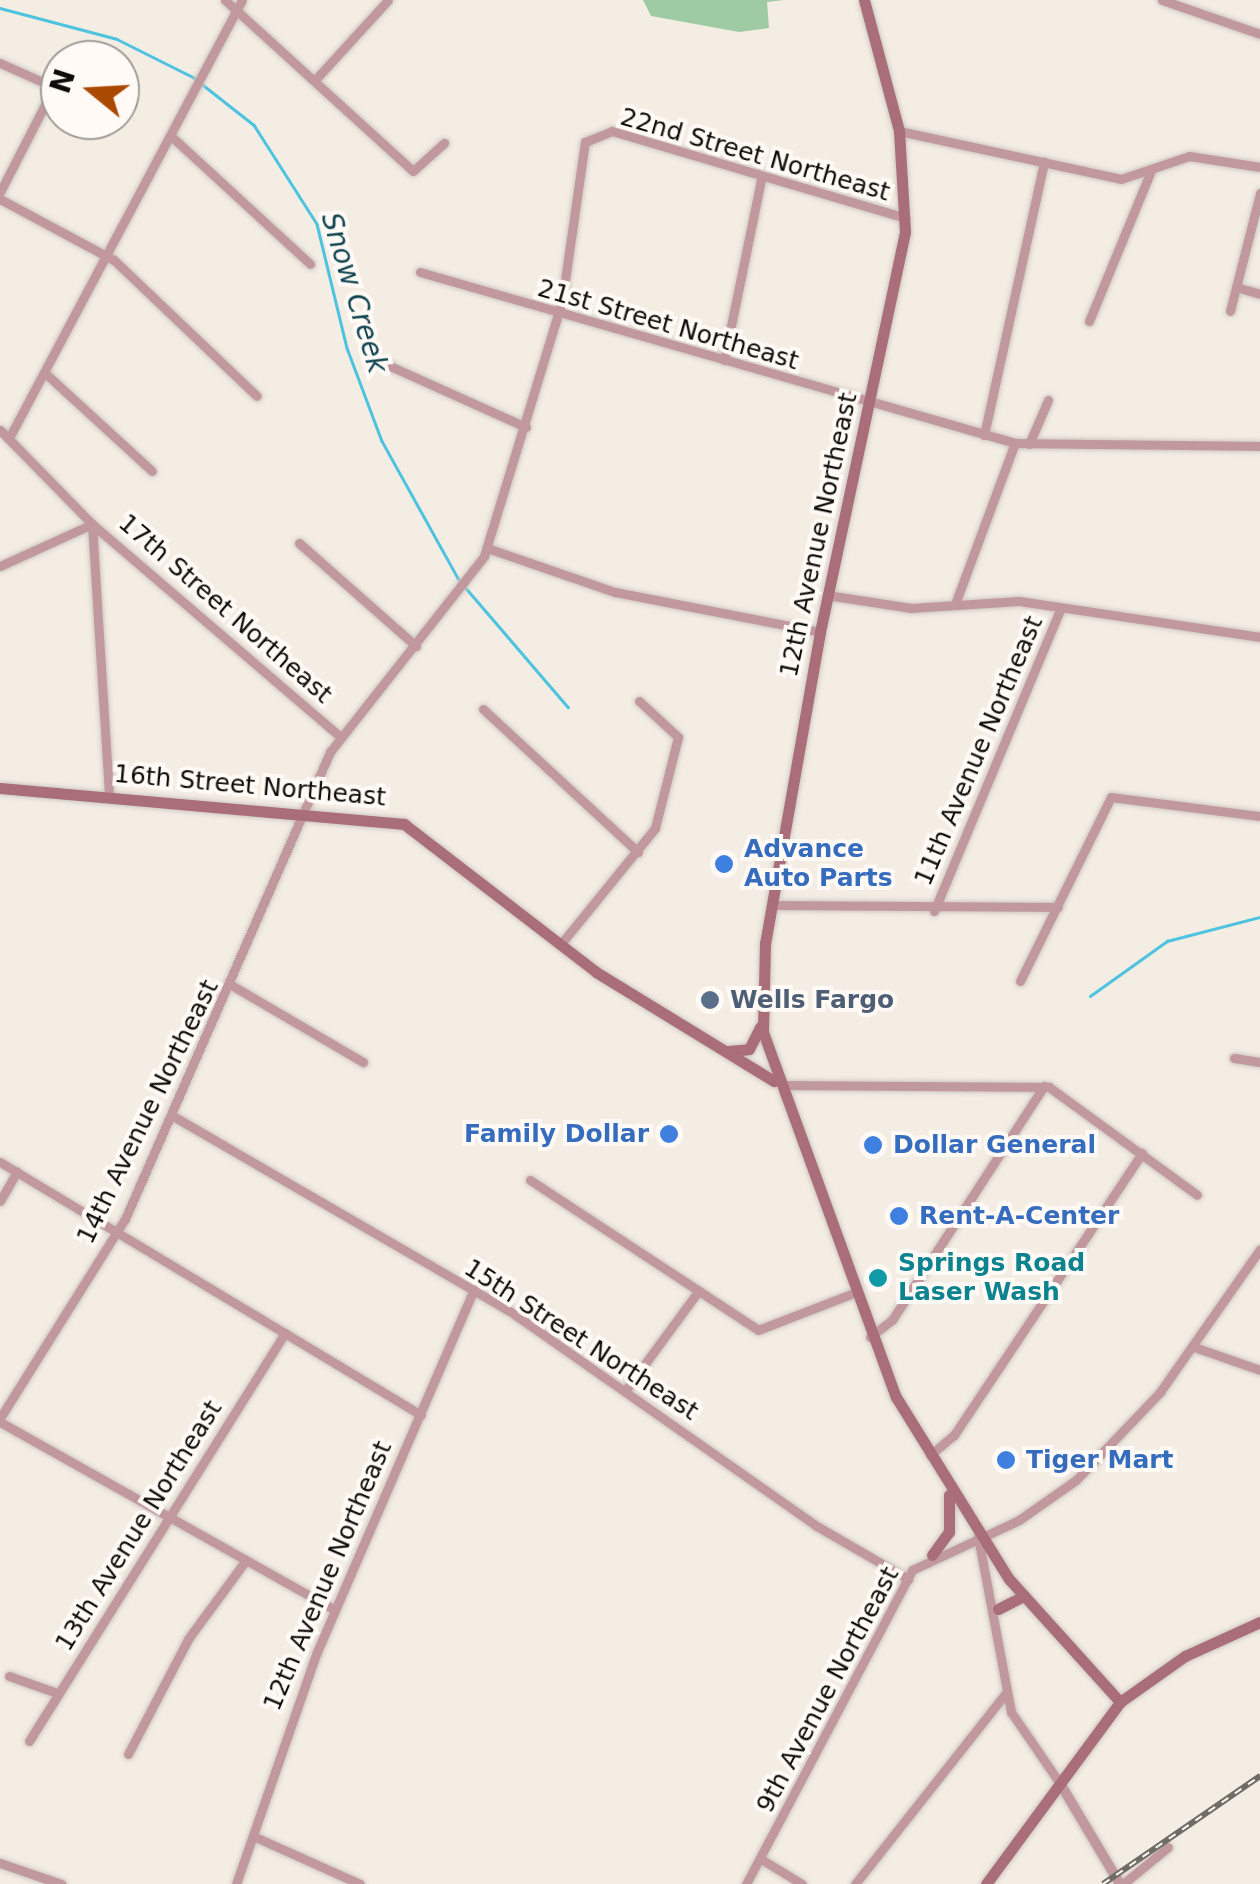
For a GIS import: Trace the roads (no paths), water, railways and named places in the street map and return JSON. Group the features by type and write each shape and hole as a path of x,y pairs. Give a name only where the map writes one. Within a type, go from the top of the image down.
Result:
{"main road":[{"name":"12th Avenue Northeast","path":"774,1081 762,1021 772,905 826,595 906,218 899,130 864,0"},
{"name":"16th Street Northeast","path":"0,788 307,810 422,833 560,945 774,1081"},
{"path":"724,1050 749,1049 762,1021"},
{"path":"774,1081 870,1337 947,1486 978,1537 1023,1596 1120,1702"},
{"path":"932,1555 952,1520 947,1486"},
{"path":"998,1610 1023,1596"},
{"path":"986,1884 1120,1702 1185,1656 1260,1622"}],"street":[{"path":"224,0 240,5 413,171 444,143"},
{"path":"315,80 388,0"},
{"path":"1162,0 1260,34"},
{"path":"9,438 240,5"},
{"path":"0,64 54,87 0,196 107,256 257,396"},
{"path":"899,130 1121,179 1198,155 1260,167"},
{"name":"22nd Street Northeast","path":"558,315 578,157 594,134 906,218"},
{"path":"171,136 310,264"},
{"path":"984,435 1044,162"},
{"path":"1090,321 1150,173"},
{"path":"724,360 761,179"},
{"path":"1230,311 1260,193"},
{"name":"21st Street Northeast","path":"420,272 869,405 1015,443 1260,446"},
{"path":"1236,287 1260,294"},
{"path":"307,810 339,736 416,646 487,548 558,315"},
{"path":"370,358 526,427"},
{"path":"45,372 152,471"},
{"path":"1029,444 1048,400"},
{"name":"17th Street Northeast","path":"0,430 92,524 339,736"},
{"path":"954,604 1015,443"},
{"path":"0,566 92,524 109,795"},
{"path":"299,543 416,646"},
{"path":"487,548 615,592 820,632"},
{"path":"826,595 910,608 954,604 1060,607 1260,637"},
{"name":"11th Avenue Northeast","path":"934,911 1060,607"},
{"path":"560,945 655,828 678,741 674,727 639,701"},
{"path":"483,709 638,852"},
{"path":"1020,981 1115,796 1260,816"},
{"name":"14th Avenue Northeast","path":"0,1420 117,1232 232,984 307,810"},
{"path":"772,905 934,911 1058,907"},
{"path":"232,984 364,1062"},
{"path":"1234,1058 1260,1062"},
{"path":"774,1081 794,1091 1044,1086 1197,1195"},
{"path":"870,1337 894,1316 1044,1086"},
{"name":"15th Street Northeast","path":"172,1116 474,1290 908,1578"},
{"path":"930,1455 954,1435 1142,1153"},
{"path":"0,1162 421,1415"},
{"path":"0,1201 17,1172"},
{"path":"530,1180 697,1292 766,1331 854,1292"},
{"name":"9th Avenue Northeast","path":"746,1884 908,1578 932,1555 978,1537 1058,1496 1194,1346 1260,1250"},
{"name":"12th Avenue Northeast","path":"236,1884 335,1610 474,1290"},
{"path":"625,1390 697,1292"},
{"name":"13th Avenue Northeast","path":"29,1741 285,1333"},
{"path":"1194,1346 1260,1370"},
{"path":"0,1420 335,1610"},
{"path":"978,1537 998,1610 1006,1693 1122,1884 1168,1847"},
{"path":"128,1754 188,1639 246,1560"},
{"path":"9,1676 57,1693"},
{"path":"856,1884 1006,1693"},
{"path":"253,1836 360,1884"},
{"path":"761,1859 802,1884"},
{"path":"0,1863 61,1884"}],"waterway":[{"name":"Snow Creek","path":"0,8 117,39 193,77 254,125 317,224 347,348 382,441 460,582"},
{"name":"Snow Creek","path":"466,588 568,707"},
{"path":"1090,996 1167,941 1260,917"}],"railway":[{"path":"1103,1884 1260,1776"}],"place":[{"name":"Advance Auto Parts","path":"724,864"},
{"name":"Wells Fargo","path":"710,1000"},
{"name":"Family Dollar","path":"669,1134"},
{"name":"Dollar General","path":"873,1145"},
{"name":"Rent-A-Center","path":"899,1216"},
{"name":"Springs Road Laser Wash","path":"878,1278"},
{"name":"Tiger Mart","path":"1006,1460"}]}
